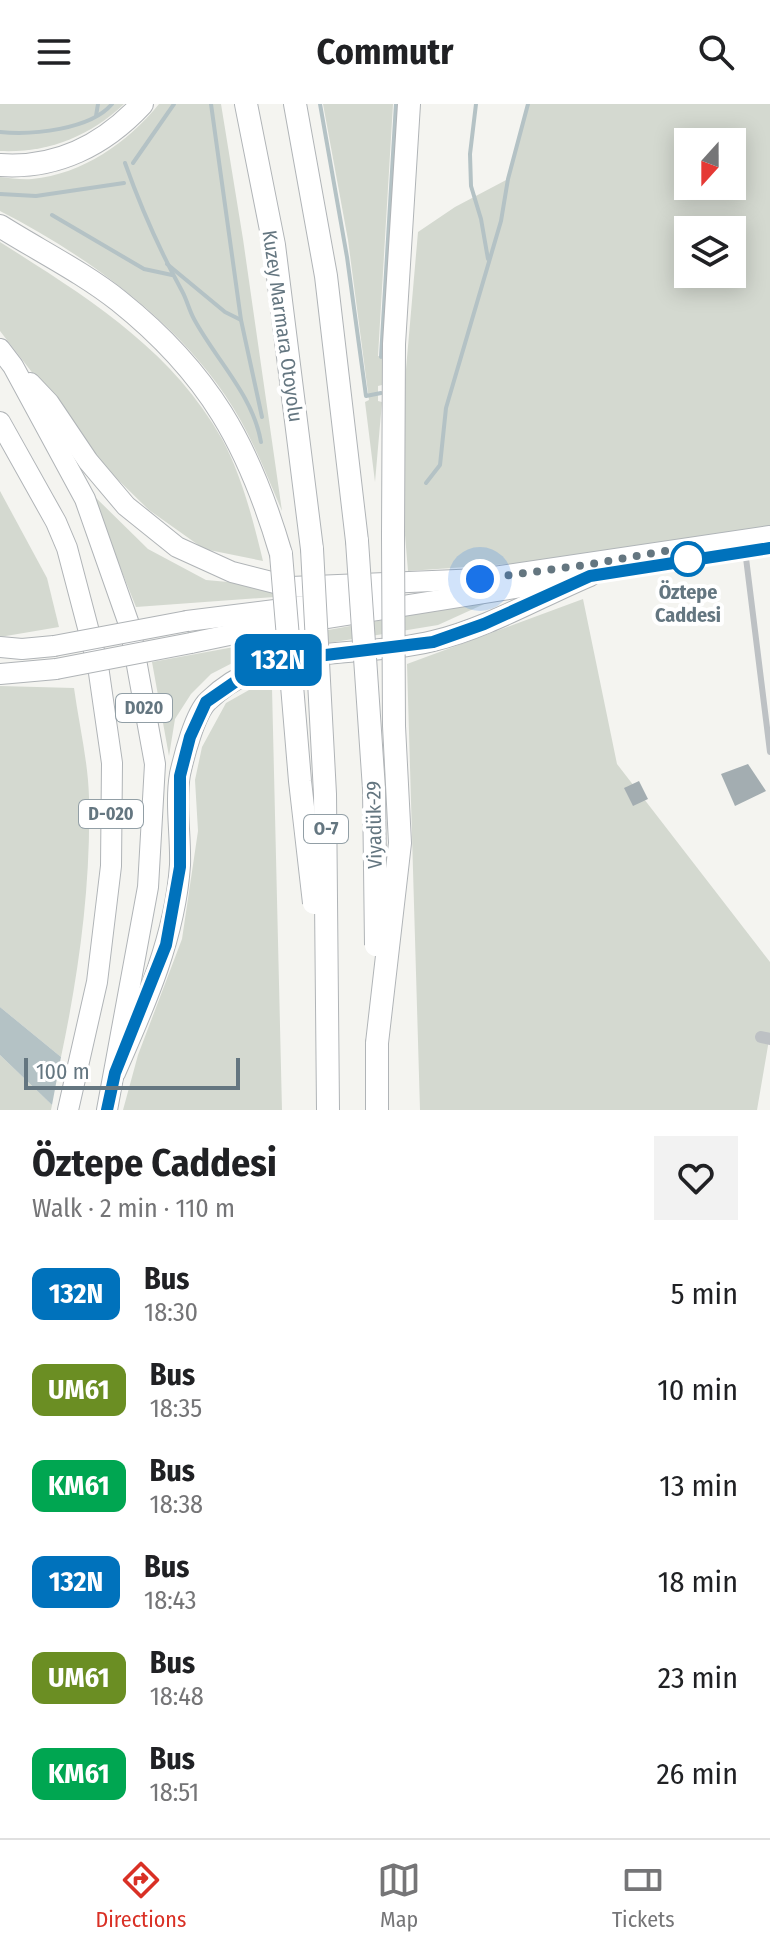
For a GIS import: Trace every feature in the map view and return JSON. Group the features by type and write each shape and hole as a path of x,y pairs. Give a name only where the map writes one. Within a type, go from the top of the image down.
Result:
{"highway":[{"path":"0,165 43,163 81,152 120,126 142,104"},
{"name":"Kuzey Marmara Otoyolu","path":"246,104 274,245 312,549 325,794 329,1039"},
{"name":"Viyadük-29","path":"295,104 326,276 357,541 374,789 377,1110"},
{"path":"377,1043 400,843 394,726 394,344 409,104"},
{"path":"0,226 118,300 197,378 242,445 265,499 281,554 300,781 329,1039"},
{"name":"O-7","path":"328,1110 329,1039"}],"main road":[{"name":"D020","path":"0,349 13,366 85,499 130,627 155,764 148,887 115,1073"},
{"path":"13,366 49,403 88,461 126,506 177,547 232,572 291,587 480,579"},
{"path":"0,422 56,522"},
{"path":"0,443 56,522"},
{"name":"D-020","path":"56,522 67,548 98,666 112,763 111,866 97,982 68,1110"},
{"path":"0,647 22,649 54,646 187,621 429,590 480,579 770,536"},
{"path":"0,674 56,669 191,643 770,547"},
{"path":"107,1110 115,1073 166,945 180,867 180,776 190,737 206,702 245,675 276,661 433,642 484,624 590,576"}],"lane":[{"path":"745,550 770,752"}],"shaded area":[{"path":"0,104 124,104 97,126 67,141 35,149 0,151"},
{"path":"159,104 221,104 282,511 241,421 195,356 136,299 103,274 69,250 0,211 0,177 32,179 69,171 118,144"},
{"path":"323,104 393,104 378,356 383,357 382,385 378,386 378,401 382,402 375,482 365,402 369,400 348,240"},
{"path":"528,104 770,104 770,527 539,562 408,571 402,499 404,392 418,232 455,207 508,179"},
{"path":"0,242 94,304 152,351 178,377 229,453 246,498 263,561 204,549 149,510 106,468 0,331"},
{"path":"0,491 47,578 59,627 0,637"},
{"path":"90,492 148,549 206,580 343,592 136,607"},
{"path":"583,599 617,764 770,962 770,1034 757,1110 420,1110 407,664"},
{"path":"493,600 438,625 244,657 211,674 191,694 175,719 169,756 152,662"},
{"path":"0,686 74,688 83,742 89,797 86,896 61,1057 0,1007"},
{"path":"272,688 282,1110 123,1110 138,1055 182,939 198,831 195,780 202,747 226,703 249,690"},
{"path":"0,1007 61,1057 52,1105 0,1055"},
{"path":"0,1055 52,1105 51,1110 0,1110"}],"building":[{"path":"748,764 766,791 735,806 721,774"},
{"path":"639,781 648,799 633,806 624,788"}],"waterway":[{"path":"96,116 98,104"},
{"path":"0,132 60,129 90,120 112,104"},
{"path":"133,163 174,104"},
{"path":"211,104 241,320 262,417"},
{"path":"320,104 347,257 366,396 381,393"},
{"path":"381,357 396,104"},
{"path":"476,104 470,154 471,186 488,259"},
{"path":"426,483 440,465 446,408 501,221 508,179 528,104"},
{"path":"125,163 192,316 242,393 257,425 261,442"},
{"path":"0,194 36,196 124,183"},
{"path":"52,215 144,269 172,275"},
{"path":"167,264 225,312 241,320"}],"bus line":[{"name":"132N","path":"107,1110 115,1073 166,945 180,867 180,776 190,737 206,702 245,675 276,661 433,642 484,624 590,576 770,548"}],"place":[{"name":"Öztepe Caddesi","path":"688,559"}],"route":[{"path":"480,579 694,546 688,559"}]}
